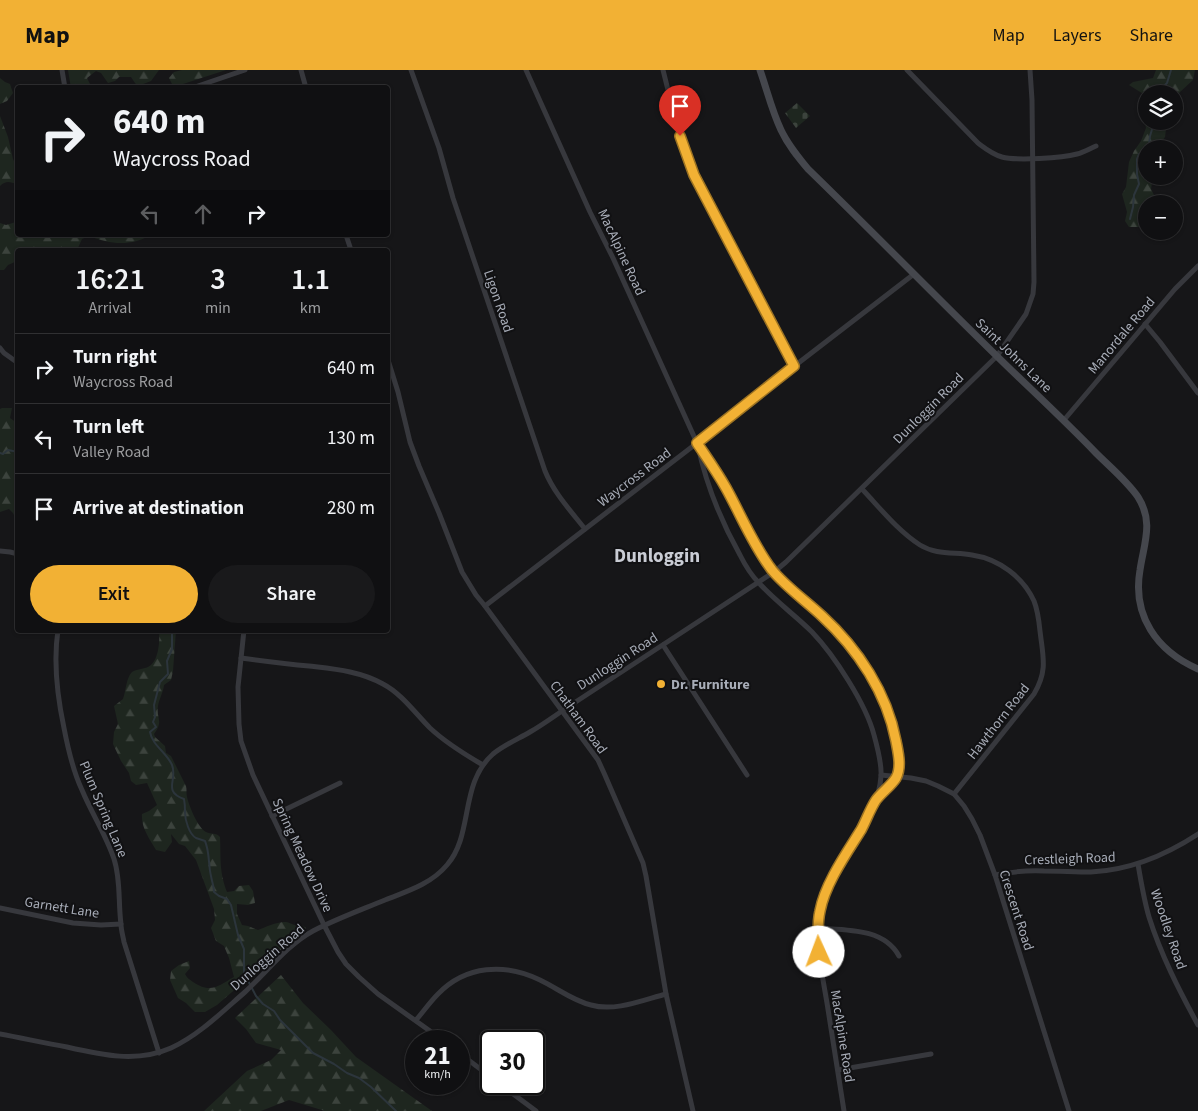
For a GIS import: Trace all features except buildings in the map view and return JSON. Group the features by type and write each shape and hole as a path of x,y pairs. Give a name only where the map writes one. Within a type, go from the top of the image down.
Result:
{"street":[{"path":"62,70 64,85"},
{"path":"201,85 245,70"},
{"path":"301,70 305,85"},
{"name":"Ligon Road","path":"411,70 439,148 453,198 543,465 558,495 585,529"},
{"name":"MacAlpine Road","path":"526,70 697,443 774,572 836,629 848,643 882,694 894,729 900,763 898,776 877,799"},
{"path":"663,70 677,126 694,175 794,366"},
{"name":"Saint Johns Lane","path":"760,70 781,129 798,157 808,169 1064,420 1123,479 1137,496 1147,521 1139,586 1142,612 1147,624 1164,648 1187,664 1198,669"},
{"path":"907,70 989,152 1004,158 1033,158 1075,154 1096,146"},
{"name":"Dunloggin Road","path":"0,1034 118,1057 144,1056 159,1053 173,1047 214,1020 310,932 411,890 439,874 450,862 457,850 474,782 483,765 494,753 532,731 774,572 786,562 997,356 1026,314 1034,294 1032,87 1030,70"},
{"name":"Manordale Road","path":"1064,420 1173,291 1198,266"},
{"name":"Waycross Road","path":"485,606 914,274"},
{"path":"1145,324 1198,393"},
{"path":"0,348 4,354 15,361"},
{"name":"Chatham Road","path":"390,366 418,466 462,572 476,595 593,754 604,773 642,863 650,894 666,994 693,1111"},
{"name":"MacAlpine Road","path":"697,443 702,467 721,519 746,566 758,582 815,636 833,658 852,688 869,720 874,734 881,775 877,799 867,820 840,864 824,896 819,912 818,946 844,1111"},
{"name":"Hawthorn Road","path":"862,489 899,527 921,545 943,553 972,555 996,562 1007,569 1028,590 1038,614 1044,660 1044,672 1041,683 954,794"},
{"path":"0,551 15,553"},
{"name":"Plum Spring Lane","path":"58,633 55,656 57,690 66,739 81,790 114,860 119,882 124,942 159,1053"},
{"name":"Spring Meadow Drive","path":"244,633 238,696 241,741 253,774 272,816 324,926 346,964 375,991 429,1030"},
{"path":"663,645 747,775"},
{"path":"241,658 346,671 374,679 403,699 443,739 483,765"},
{"name":"Crescent Road","path":"881,775 926,781 954,794 972,819 995,875 1069,1111"},
{"path":"272,816 340,783"},
{"name":"Crestleigh Road","path":"995,875 1027,871 1093,872 1138,864 1179,846 1198,834"},
{"name":"Woodley Road","path":"1138,864 1149,915 1158,943 1174,980 1198,1025"},
{"name":"Garnett Lane","path":"0,908 73,923 121,924"},
{"path":"818,928 857,932 883,938 891,944 900,956"},
{"path":"416,1020 437,994 449,984 461,977 486,969 499,968 520,972 592,1006 623,1005 666,994"},
{"path":"838,1070 931,1054"},
{"path":"515,1095 536,1111"}],"green space":[{"path":"68,70 159,70 151,81 141,85 137,85 131,77 119,77 115,81 108,83 101,73 96,71 87,78 92,85 70,85"},
{"path":"182,70 226,70 183,84 172,84 169,78 174,72"},
{"path":"1156,70 1195,70 1193,80 1183,89 1183,85 1138,85 1138,91 1129,85 1133,82 1153,78"},
{"path":"0,78 10,84 13,93 7,101 0,104"},
{"path":"797,103 810,116 796,128 785,113"},
{"path":"0,116 15,163 15,183 6,182 0,186"},
{"path":"1145,130 1166,130 1163,140 1141,140"},
{"path":"1138,145 1138,185 1152,185 1151,189 1154,195 1138,195 1138,227 1129,227 1125,221 1127,212 1122,194 1126,187 1129,162"},
{"path":"15,222 15,237 87,237 82,239 78,248 15,248 15,262 8,265 4,270 0,270 0,223 6,225"},
{"path":"92,237 146,237 128,243 104,241"},
{"path":"12,408 10,418 15,422 15,517 9,509 0,512 0,409"},
{"path":"159,633 176,633 173,671 171,680 164,685 158,706 159,726 154,734 165,746 166,753 171,756 186,786 188,801 197,822 206,832 220,837 222,871 227,892 234,891 239,886 249,885 253,891 255,903 248,905 237,904 237,914 242,925 258,930 276,923 286,922 302,925 306,928 217,1005 205,1012 195,1012 178,998 170,980 171,971 189,961 190,968 185,974 199,986 210,988 219,986 234,977 224,946 216,941 211,928 215,920 214,909 196,860 185,846 179,844 171,834 172,842 165,852 156,850 148,837 144,828 142,814 157,805 147,783 136,785 131,781 129,773 113,744 114,732 118,724 114,706 123,699 127,681 132,672 152,664 157,656"},
{"path":"281,975 303,1003 356,1057 405,1092 405,1095 409,1095 432,1111 325,1111 289,1100 261,1111 204,1111 247,1071 271,1060 281,1050 256,1043 235,1018"}],"waterway":[{"path":"1165,85 1171,70"},
{"path":"1130,219 1134,195 1139,184 1137,159 1139,154 1149,145 1152,130"},
{"path":"0,453 3,454 8,450 15,451"},
{"path":"172,633 172,649 167,661 168,674 160,682 154,705 155,717 153,722 156,727 150,732 151,737 172,765 172,789 177,796 184,799 189,830 196,838 205,841 214,892 227,899 231,905 238,935 244,949 244,973 256,996 263,1004 274,1011 280,1020 313,1053 359,1078 396,1111"}],"place":[{"name":"Dr. Furniture","path":"661,684"}],"district":[{"name":"Dunloggin","path":"657,555"}],"route":[{"path":"680,136 694,175 794,366 697,443 774,572 836,629 872,677 882,694 889,712 900,763 898,776 877,799 824,896 819,912 819,952"}]}
